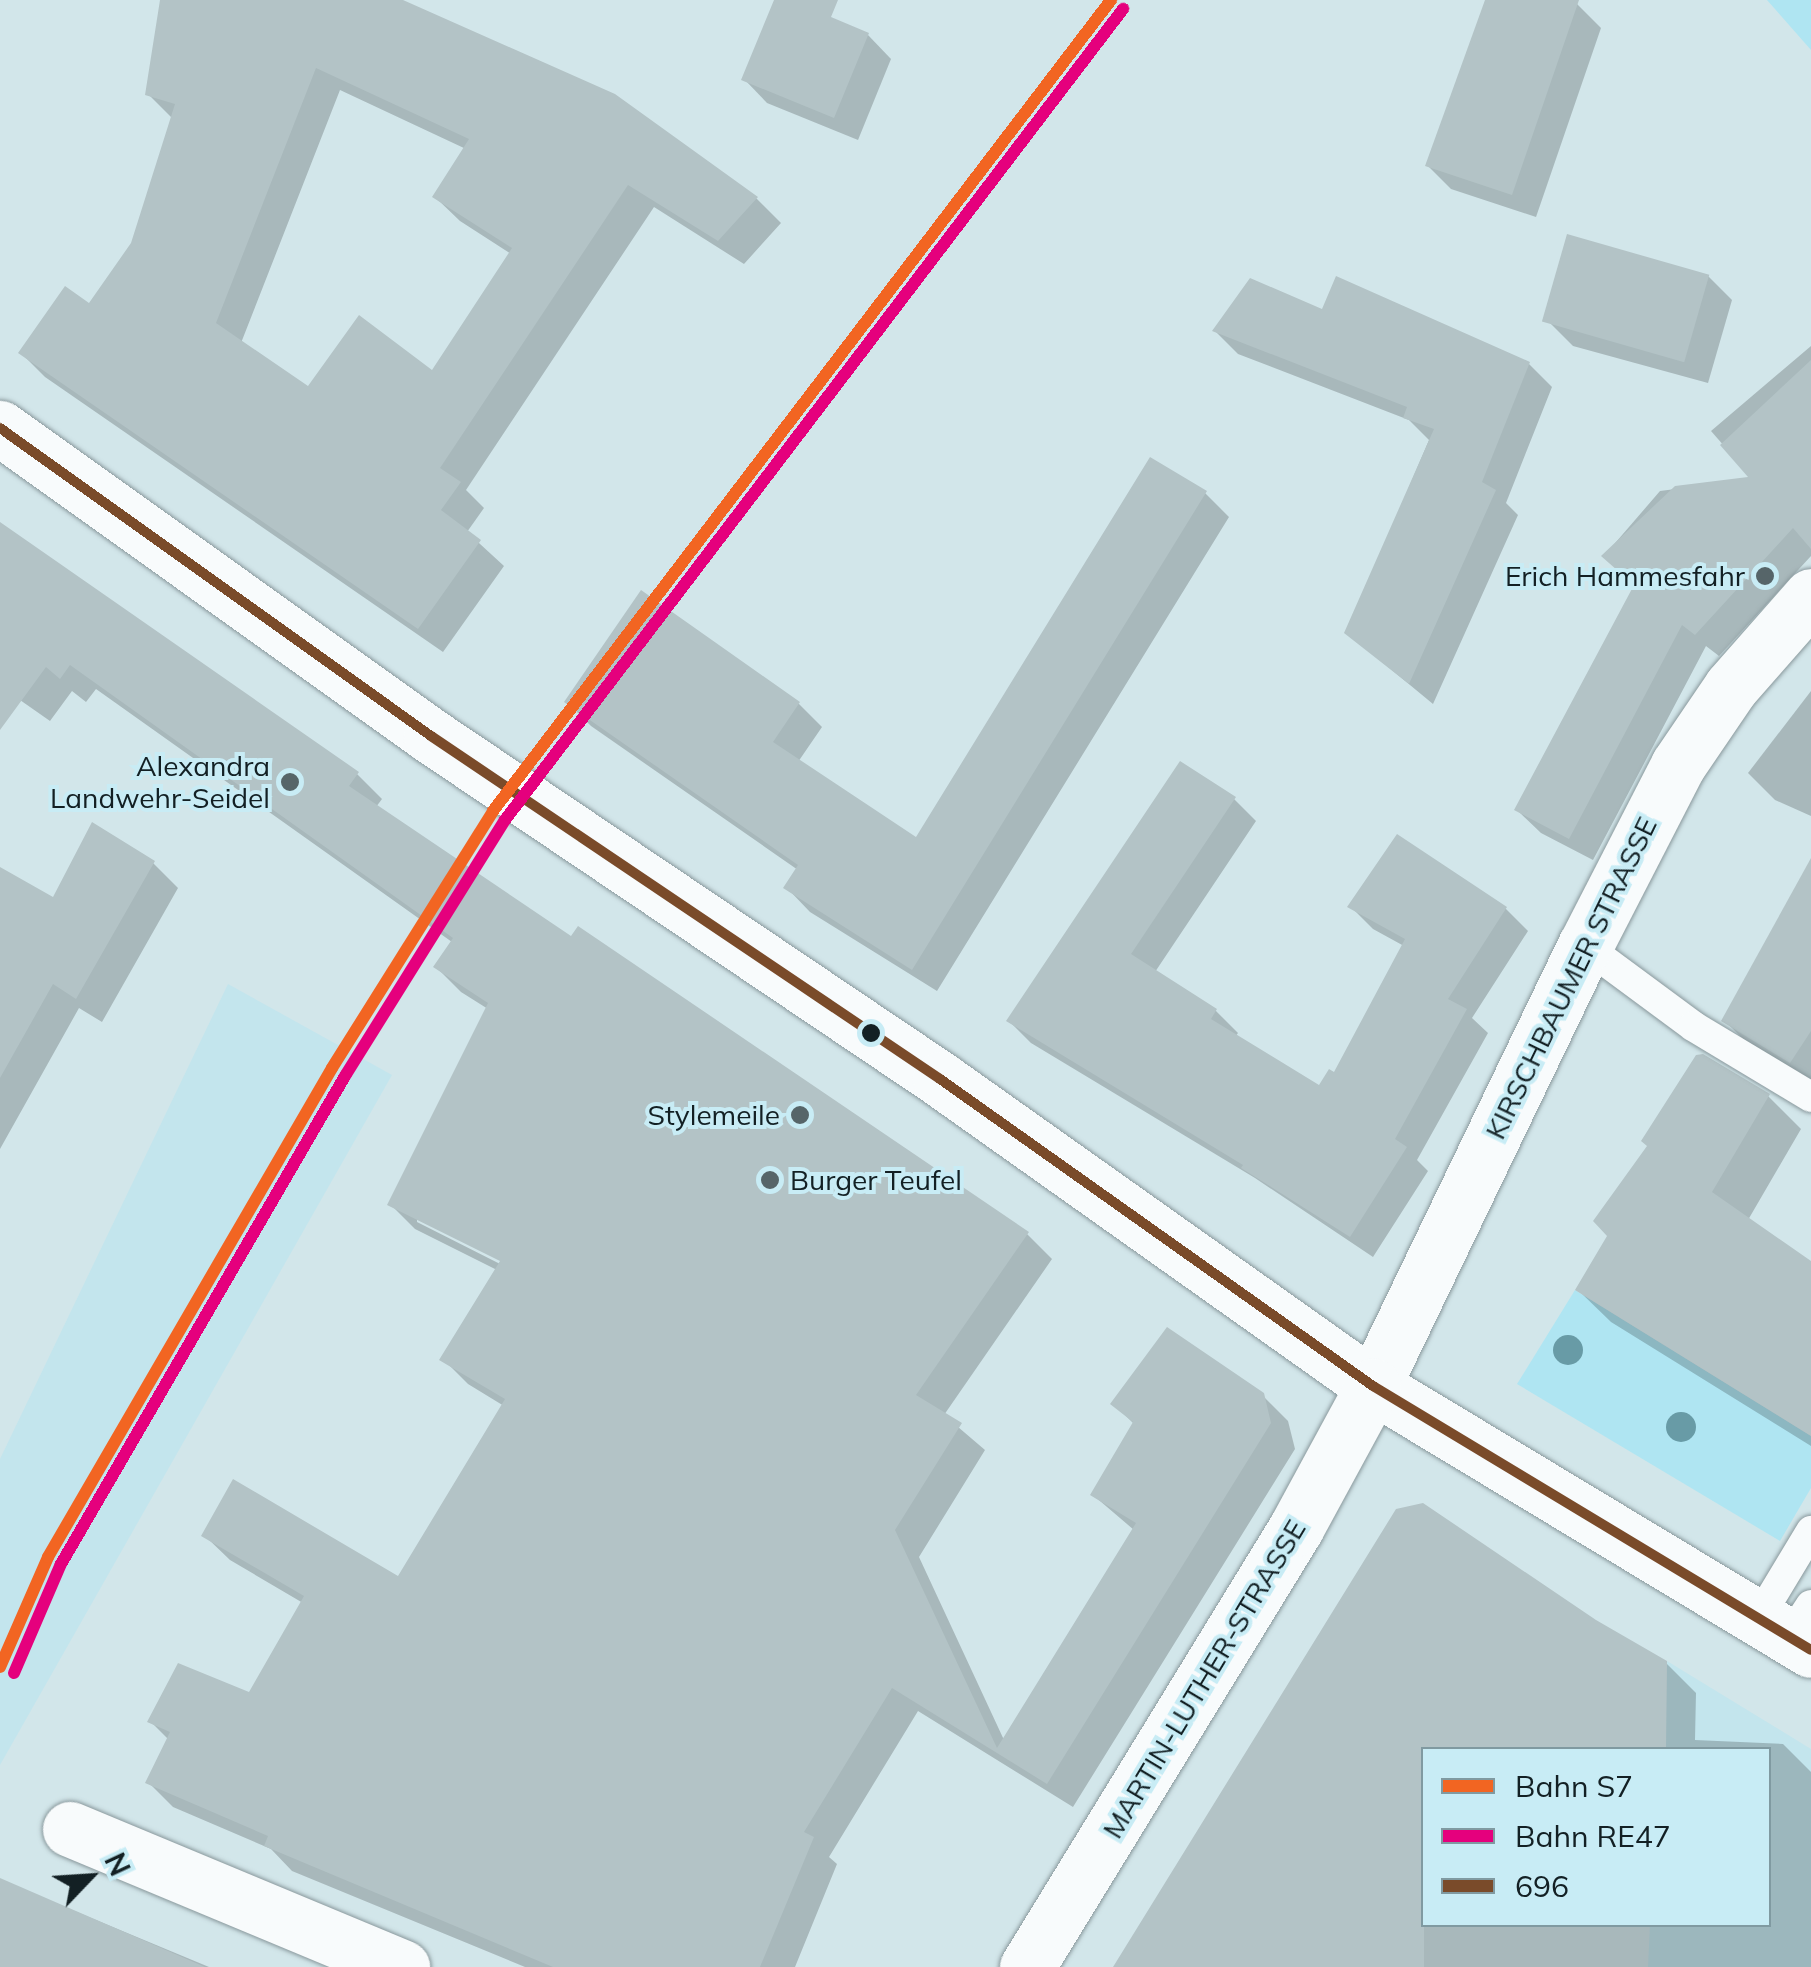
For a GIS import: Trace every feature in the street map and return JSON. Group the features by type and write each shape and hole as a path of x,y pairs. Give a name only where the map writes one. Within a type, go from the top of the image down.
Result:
{"street":[{"path":"0,428 431,736 940,1079 1373,1386 1793,1628"},
{"name":"KIRSCHBAUMER STRASSE","path":"1373,1386 1585,946 1678,765 1731,687 1811,596"},
{"name":"MARTIN-LUTHER-STRASSE","path":"1027,1967 1296,1528 1373,1386"},
{"path":"70,1829 402,1967"}],"lane":[{"path":"1585,946 1693,1026 1811,1097"},
{"path":"1793,1628 1811,1531"}],"shaded area":[{"path":"1767,0 1811,0 1811,50"},
{"path":"228,984 392,1075 0,1765 0,1459"},
{"path":"1575,1290 1811,1436 1811,1488 1780,1541 1517,1384"},
{"path":"1667,1661 1811,1749 1811,1967 1648,1967 1650,1927 1771,1927 1771,1747 1665,1747"}],"building":[{"path":"160,0 403,0 615,94 758,197 718,241 628,185 440,468 461,482 441,510 481,540 418,629 18,353 65,286 89,303 131,243 175,104 145,95","holes":["316,68 469,139 432,197 512,248 432,370 359,315 308,386 216,323"]},
{"path":"774,0 838,0 831,17 869,33 834,118 741,80"},
{"path":"1485,0 1579,0 1512,195 1425,166"},
{"path":"1567,234 1709,275 1684,362 1542,321"},
{"path":"1336,276 1530,362 1482,482 1496,490 1409,684 1344,633 1434,429 1403,418 1407,407 1212,331 1250,278 1322,309"},
{"path":"1811,360 1811,549 1793,528 1695,635 1682,625 1569,839 1514,810 1634,585 1601,556 1675,486 1748,477 1720,445"},
{"path":"1150,457 1207,491 912,970 783,888 798,865 564,702 641,590 800,702 773,742 916,837"},
{"path":"0,522 359,772 349,786 571,936 578,926 1029,1232 916,1395 962,1423 895,1530 997,1748 1136,1523 1090,1495 1133,1422 1110,1404 1167,1327 1264,1393 1271,1423 1047,1784 892,1688 804,1832 814,1837 760,1967 553,1967 264,1846 268,1836 145,1783 170,1732 147,1722 178,1663 249,1692 304,1596 201,1536 233,1479 398,1576 505,1399 439,1360 500,1261 387,1205 488,1003 433,967 453,938 70,665 60,679 46,667 0,730"},
{"path":"1180,761 1236,797 1131,954 1217,1009 1211,1019 1319,1085 1329,1069 1334,1072 1405,939 1347,907 1397,834 1507,907 1448,999 1467,1009 1395,1139 1407,1147 1350,1237 1241,1168 1243,1165 1006,1021"},
{"path":"92,822 155,861 76,999 53,984 0,1078 0,867 53,897"},
{"path":"1811,858 1811,1031 1790,1063 1721,1021"},
{"path":"1703,1054 1770,1094 1712,1192 1811,1261 1811,1436 1575,1290 1607,1236 1593,1221 1647,1146 1641,1141 1696,1055"},
{"path":"1423,1503 1596,1620 1667,1661 1666,1747 1421,1747 1424,1967 1113,1967 1396,1509"},
{"path":"0,1878 205,1967 0,1967"}],"rail line":[{"name":"S7","path":"0,1667 48,1557 332,1068 493,811 1111,0"},
{"name":"RE47","path":"14,1673 61,1564 345,1076 505,820 1123,9"}],"transit line":[{"name":"696","path":"0,428 431,736 940,1079 1373,1386 1811,1650"}],"place":[{"name":"Erich Hammesfahr","path":"1765,576"},
{"name":"Alexandra Landwehr-Seidel","path":"290,782"},
{"name":"Stylemeile","path":"800,1115"},
{"name":"Burger Teufel","path":"770,1180"}]}
